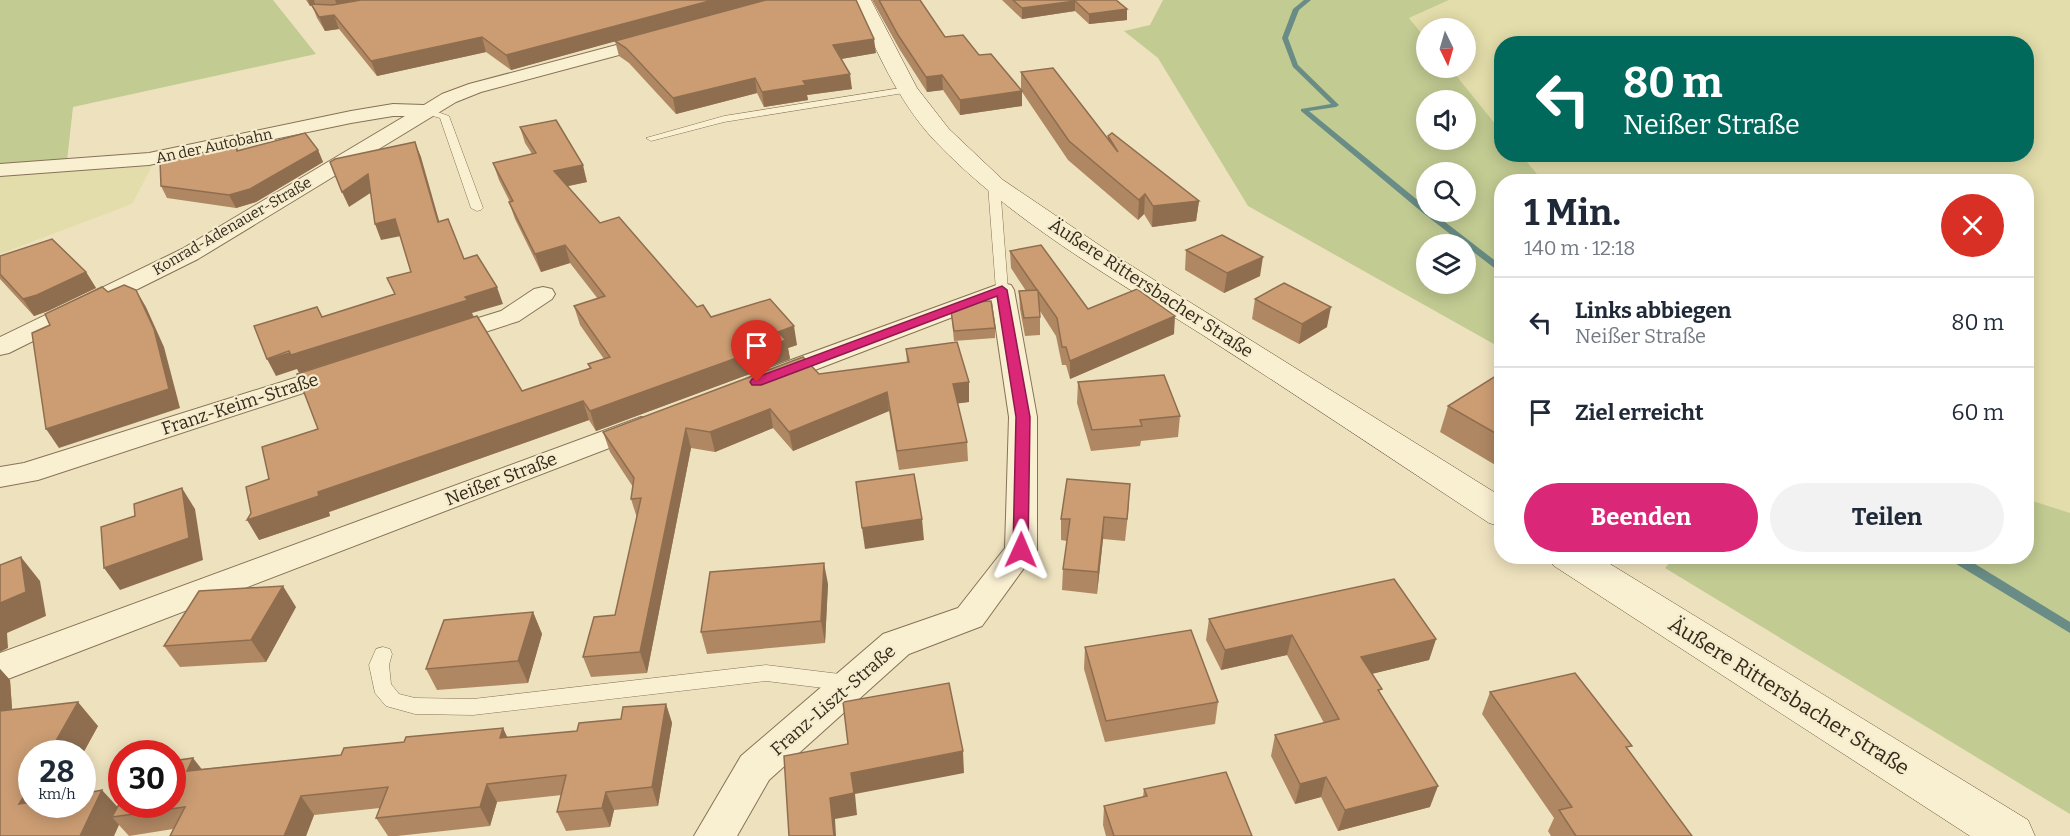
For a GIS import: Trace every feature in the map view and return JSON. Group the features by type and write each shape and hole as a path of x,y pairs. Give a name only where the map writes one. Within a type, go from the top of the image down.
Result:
{"main road":[{"name":"Äußere Rittersbacher Straße","path":"862,0 907,90 941,134 994,185 1101,259 1290,377 1494,509"},
{"name":"Äußere Rittersbacher Straße","path":"1580,564 2011,836"}],"street":[{"name":"Konrad-Adenauer-Straße","path":"0,347 190,254 449,98 475,88 665,36"},
{"name":"An der Autobahn","path":"0,170 149,159 351,117 393,110 426,111"},
{"path":"746,386 1002,290"},
{"name":"Franz-Liszt-Straße","path":"715,836 755,768 896,644 970,616 1021,550 1023,417 1002,290"},
{"path":"420,346 510,316 543,294"},
{"name":"Franz-Keim-Straße","path":"0,477 27,473 364,364"},
{"name":"Neißer Straße","path":"0,668 668,416"}],"lane":[{"path":"651,138 724,119 907,90"},
{"path":"426,111 444,116 477,208"},
{"name":"Franz-Liszt-Straße","path":"994,185 1002,290"},
{"path":"383,654 380,665 382,687 393,700 415,706 473,707 766,673 851,683"}],"shaded area":[{"path":"1449,0 2070,0 2070,513 2034,501 2034,174 1537,174 1527,162 2034,162 2034,36 1494,36 1494,122 1476,100 1476,90 1468,90 1458,78 1476,78 1476,18 1416,18 1416,27 1409,18"},
{"path":"152,166 132,204 0,254 0,176"}],"green space":[{"path":"0,0 273,0 316,54 73,107 67,161 0,164"},
{"path":"1163,0 1449,0 1409,18 1416,27 1416,78 1458,78 1468,90 1416,90 1416,150 1476,150 1476,100 1494,122 1494,162 1527,162 1537,174 1494,174 1494,344 1248,206 1158,58 1124,31 1150,25"},
{"path":"2034,501 2070,513 2070,814 1665,568 1669,564 2034,564"}],"building":[{"path":"361,0 713,0 506,55 482,37 371,61 334,15 319,17 311,4 332,5"},
{"path":"766,0 856,0 874,39 833,45 850,74 803,81 806,85 762,92 755,78 673,98 626,48 615,41"},
{"path":"879,0 920,0 945,37 963,35 979,55 991,54 1022,91 960,100 942,75 926,77 898,35"},
{"path":"1013,0 1116,0 1127,9 1089,14 1075,1 1022,8"},
{"path":"1053,68 1118,152 1108,136 1112,133 1199,201 1153,206 1145,194 1139,200 1069,141 1021,72"},
{"path":"556,120 583,165 554,171 600,223 619,217 697,307 703,305 711,317 770,299 794,326 778,332 786,340 590,411 583,401 318,492 319,496 247,520 251,513 246,487 269,479 262,447 318,429 297,374 477,316 522,391 591,368 588,364 610,357 574,306 605,296 565,245 535,254 509,202 513,201 493,163 536,153 520,127"},
{"path":"305,133 318,150 250,189 229,195 161,186 160,161 236,146 237,151"},
{"path":"415,142 438,222 448,219 464,259 477,255 497,287 465,297 468,300 291,355 289,351 267,359 254,326 317,307 322,317 395,294 387,278 411,272 395,219 375,224 368,174 342,192 330,162"},
{"path":"1222,235 1263,257 1227,273 1186,250"},
{"path":"52,239 86,272 37,295 23,299 0,274 0,256"},
{"path":"1041,245 1088,309 1137,289 1175,316 1070,361 1066,347 1062,347 1057,318 1038,291 1040,317 1024,318 1019,291 1037,290 1010,251"},
{"path":"1284,283 1331,307 1302,324 1255,299"},
{"path":"124,285 136,290 154,329 169,389 46,429 32,333 50,325 45,314 102,287 108,292"},
{"path":"991,301 995,328 954,331 951,311 974,302"},
{"path":"957,342 969,382 953,384 967,442 897,451 887,392 789,432 770,409 710,432 686,428 640,652 583,657 594,617 615,615 641,498 631,499 634,478 603,432 803,357 819,374 909,362 906,349"},
{"path":"1164,375 1180,416 1140,420 1142,426 1092,430 1078,382"},
{"path":"1494,377 1494,432 1448,406"},
{"path":"914,474 922,519 862,528 856,482"},
{"path":"1067,479 1130,484 1127,519 1104,517 1098,572 1063,569 1070,519 1061,519"},
{"path":"182,488 189,538 104,568 101,527 135,516 134,504"},
{"path":"21,557 26,592 0,603 0,565"},
{"path":"824,563 821,621 701,632 710,572"},
{"path":"1394,579 1436,639 1361,657 1382,689 1378,690 1438,786 1345,810 1326,777 1300,784 1275,735 1339,719 1292,635 1225,650 1209,619"},
{"path":"283,586 251,640 164,646 199,591"},
{"path":"533,612 518,661 426,669 444,620"},
{"path":"1191,630 1218,702 1106,721 1085,647"},
{"path":"1575,673 1632,746 1626,747 1692,836 1576,836 1559,810 1572,807 1490,692"},
{"path":"949,683 963,751 851,773 854,793 830,798 834,836 789,836 784,756 848,744 843,702"},
{"path":"78,702 56,740 18,740 18,818 89,818 80,836 0,836 0,711"},
{"path":"666,704 652,787 606,792 602,808 557,812 566,775 487,784 480,807 376,818 388,787 301,796 284,836 170,836 179,818 186,818 186,759 193,758 187,771 341,755 344,748 404,742 406,737 503,728 500,738 577,731 579,723 621,719 623,707"},
{"path":"1226,772 1252,836 1114,836 1104,806 1147,796 1144,789"},
{"path":"102,790 96,803 96,791"}],"waterway":[{"path":"1308,0 1296,9 1285,38 1295,66 1336,105 1303,110 1416,203"},
{"path":"1441,222 1494,265"},
{"path":"1965,564 2070,628"}],"route":[{"path":"757,382 1002,290 1023,417 1021,550"}]}
